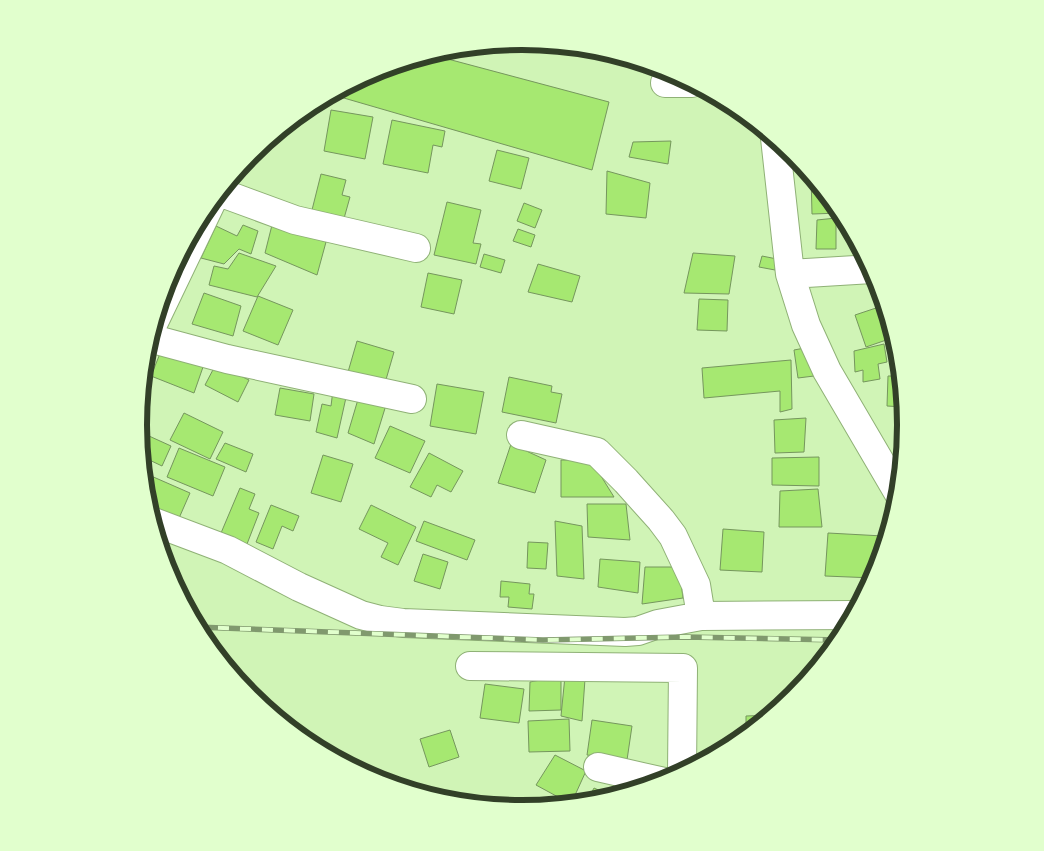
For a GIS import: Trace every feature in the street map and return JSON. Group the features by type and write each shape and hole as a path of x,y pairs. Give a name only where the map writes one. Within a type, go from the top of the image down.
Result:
{"street":[{"path":"664,83 675,83"},
{"path":"776,149 790,274 806,325 827,371 893,482"},
{"path":"226,195 295,220 416,248"},
{"path":"790,274 864,270"},
{"path":"156,340 227,359 412,399"},
{"path":"521,435 597,452 626,481 656,513 672,536 696,585 701,616"},
{"path":"159,524 228,550 299,587 361,615 380,620 403,623 625,632 638,631 658,624 701,616 846,614"},
{"path":"470,666 682,668 682,765"},
{"path":"598,767 649,779"}],"building":[{"path":"444,58 609,102 592,170 340,97 401,70"},
{"path":"331,110 373,117 365,159 324,151"},
{"path":"392,120 445,131 442,147 433,145 428,173 383,164"},
{"path":"671,141 668,164 629,157 633,142"},
{"path":"497,150 529,158 521,189 489,181"},
{"path":"607,171 650,183 646,218 606,214"},
{"path":"321,174 346,180 342,195 350,197 343,222 311,214"},
{"path":"811,187 831,213 812,214"},
{"path":"447,202 481,210 473,243 481,244 476,264 434,255"},
{"path":"524,203 542,210 535,228 517,221"},
{"path":"835,218 836,249 816,249 817,220"},
{"path":"243,225 258,231 251,254 239,249 224,264 201,258 216,226 237,236"},
{"path":"272,225 326,242 317,275 265,253"},
{"path":"518,229 535,235 531,247 513,241"},
{"path":"239,253 276,266 257,297 209,285 214,266 228,269"},
{"path":"693,253 735,256 729,294 684,293"},
{"path":"484,254 505,260 501,273 480,267"},
{"path":"762,256 777,259 775,270 759,267"},
{"path":"538,264 580,276 572,302 528,292"},
{"path":"428,273 462,280 454,314 421,307"},
{"path":"204,293 241,306 233,336 192,324"},
{"path":"258,296 293,310 278,345 243,331"},
{"path":"699,299 728,300 727,331 697,330"},
{"path":"879,307 887,340 866,347 855,315"},
{"path":"357,341 394,352 385,383 348,372"},
{"path":"884,344 887,362 878,364 880,379 863,382 863,370 855,372 854,351"},
{"path":"810,347 814,376 798,378 794,350"},
{"path":"161,351 203,367 194,393 151,376"},
{"path":"791,360 792,409 780,412 780,391 704,398 702,368"},
{"path":"216,364 249,380 238,402 205,385"},
{"path":"888,376 894,376 897,407 887,406"},
{"path":"509,377 552,386 551,392 562,394 556,423 502,412"},
{"path":"437,384 484,392 476,434 430,426"},
{"path":"280,388 314,394 310,421 275,415"},
{"path":"333,390 347,393 337,438 316,432 322,404 331,406"},
{"path":"359,396 386,405 374,444 348,433"},
{"path":"184,413 223,432 210,459 170,440"},
{"path":"806,418 804,452 775,453 774,420"},
{"path":"390,426 425,441 410,473 375,458"},
{"path":"147,435 171,446 162,466 148,459"},
{"path":"225,443 253,454 246,472 216,459"},
{"path":"511,444 546,460 535,493 498,483"},
{"path":"179,448 225,467 213,496 167,477"},
{"path":"429,453 463,471 451,492 437,485 431,497 410,487"},
{"path":"323,455 353,464 341,502 311,493"},
{"path":"819,457 819,486 772,485 772,458"},
{"path":"561,460 591,460 614,497 561,497"},
{"path":"150,476 190,493 176,525 158,518"},
{"path":"240,488 255,494 249,509 259,513 247,544 221,533"},
{"path":"818,489 822,527 779,527 780,491"},
{"path":"587,504 626,504 630,540 588,537"},
{"path":"271,505 299,516 293,531 282,526 273,549 256,542"},
{"path":"371,505 416,527 398,565 381,557 388,543 359,529"},
{"path":"424,521 475,540 467,560 416,541"},
{"path":"555,521 582,526 584,579 557,576"},
{"path":"723,529 764,532 762,572 720,570"},
{"path":"828,533 881,536 865,578 825,576"},
{"path":"528,542 548,543 546,569 527,568"},
{"path":"423,554 448,562 440,589 414,581"},
{"path":"600,559 640,562 638,593 598,587"},
{"path":"645,567 679,567 683,598 642,604"},
{"path":"501,581 530,584 529,594 534,594 532,609 508,607 509,597 500,597"},
{"path":"561,676 561,710 529,711 530,682"},
{"path":"565,676 585,679 582,721 561,716"},
{"path":"485,684 524,689 519,723 480,718"},
{"path":"761,715 746,727 746,716"},
{"path":"569,719 570,751 529,752 528,721"},
{"path":"592,720 632,726 627,760 587,755"},
{"path":"450,730 459,757 429,767 420,739"},
{"path":"555,755 586,771 574,798 561,799 536,785"},
{"path":"594,788 603,792 595,794 590,795"}],"railway":[{"path":"206,627 543,640 685,637 830,640"}]}
